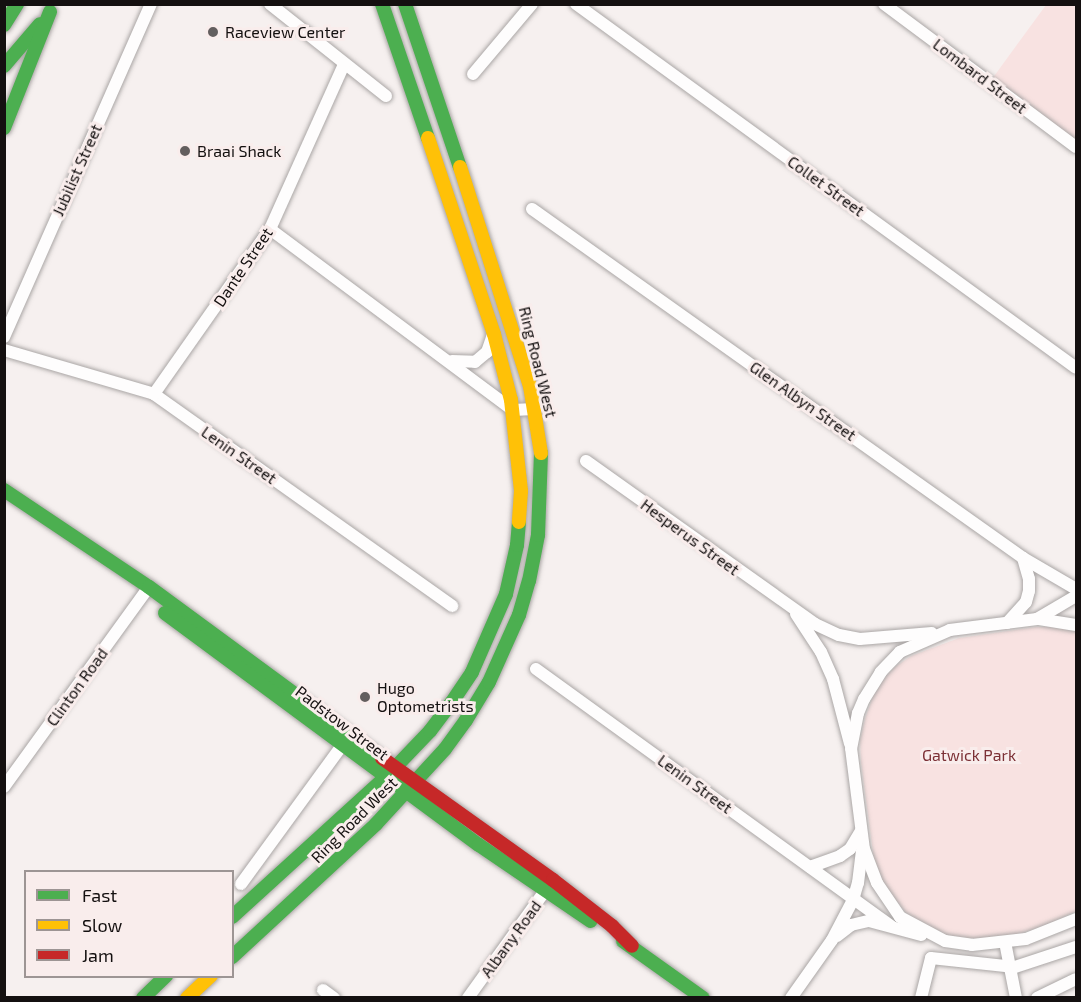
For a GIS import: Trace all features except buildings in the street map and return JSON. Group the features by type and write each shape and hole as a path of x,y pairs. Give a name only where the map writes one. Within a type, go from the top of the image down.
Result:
{"main road":[{"path":"4,25 17,4"},
{"name":"Ring Road West","path":"234,915 390,773 430,731 467,680 491,633 506,594 517,545 521,492 513,410 494,334 382,4"},
{"name":"Ring Road West","path":"234,955 344,855 411,787 466,720 493,673 522,604 536,546 542,472 534,409 512,320 405,4"},
{"path":"4,66 51,8"},
{"path":"4,128 51,8"},
{"name":"Padstow Street","path":"4,490 100,557 342,744 553,880 612,926 632,946"},
{"name":"Padstow Street","path":"146,592 390,773"},
{"name":"Padstow Street","path":"411,787 545,892 632,946 703,998"},
{"path":"143,998 164,978"},
{"path":"187,998 209,978"}],"street":[{"name":"Jubilist Street","path":"4,337 151,4"},
{"path":"270,4 386,96"},
{"path":"473,74 532,4"},
{"name":"Collet Street","path":"576,4 1077,368"},
{"name":"Lombard Street","path":"884,4 1077,147"},
{"name":"Dante Street","path":"154,394 270,229 344,64"},
{"name":"Glen Albyn Street","path":"532,208 1023,558 1077,589"},
{"path":"270,229 451,361 513,410 534,409"},
{"path":"451,361 475,362 487,352 494,334"},
{"name":"Lenin Street","path":"4,350 154,394 452,606"},
{"name":"Hesperus Street","path":"586,461 795,612 839,635 860,639 890,639 1037,619"},
{"path":"1007,623 1026,602 1029,591 1029,579 1023,558"},
{"name":"Clinton Road","path":"4,787 146,592"},
{"path":"1037,619 1077,596"},
{"name":"Hesperus Street","path":"795,612 821,652 833,679 851,748"},
{"path":"1037,619 1077,625"},
{"path":"790,998 832,940 853,900 860,875 862,835 851,748 858,713 886,667 900,652 950,630"},
{"name":"Lenin Street","path":"536,669 891,926"},
{"path":"241,884 342,744"},
{"path":"810,867 840,856 850,849 862,835"},
{"path":"862,835 877,883 900,917 945,941"},
{"name":"Albany Road","path":"468,998 553,880"},
{"path":"832,940 858,921 869,921 945,941 1005,942 1050,931 1077,919"},
{"path":"1005,942 1016,998"},
{"path":"921,998 931,958 1010,967 1077,947"},
{"path":"1037,998 1077,979"}],"green space":[{"path":"1046,5 1076,5 1076,140 992,79"},
{"name":"Gatwick Park","path":"1036,627 1054,627 1076,632 1076,911 1048,924 1015,935 978,940 948,937 908,915 886,888 874,860 861,763 860,740 865,719 873,696 883,680 895,667 911,656 959,638"}],"traffic: fast":[{"path":"4,25 17,4"},
{"path":"382,4 428,138"},
{"path":"405,4 460,167"},
{"path":"4,128 50,12"},
{"path":"4,66 40,24"},
{"path":"234,955 376,824 445,749 466,720 489,682 519,615 529,581 538,535 541,453"},
{"path":"4,490 149,587 382,758"},
{"path":"234,915 386,777 430,731 452,702 472,672 506,594 517,545 519,522"},
{"path":"165,613 479,845 591,921"},
{"path":"623,941 703,998"},
{"path":"143,998 164,978"}],"traffic: slow":[{"path":"428,138 494,334 511,400 521,491 519,522"},
{"path":"460,167 530,386 541,453"},
{"path":"187,998 209,978"}],"traffic: jam":[{"path":"382,758 553,880 612,926 632,946"}],"place":[{"name":"Raceview Center","path":"213,32"},
{"name":"Braai Shack","path":"185,151"},
{"name":"Hugo Optometrists","path":"365,697"}]}
